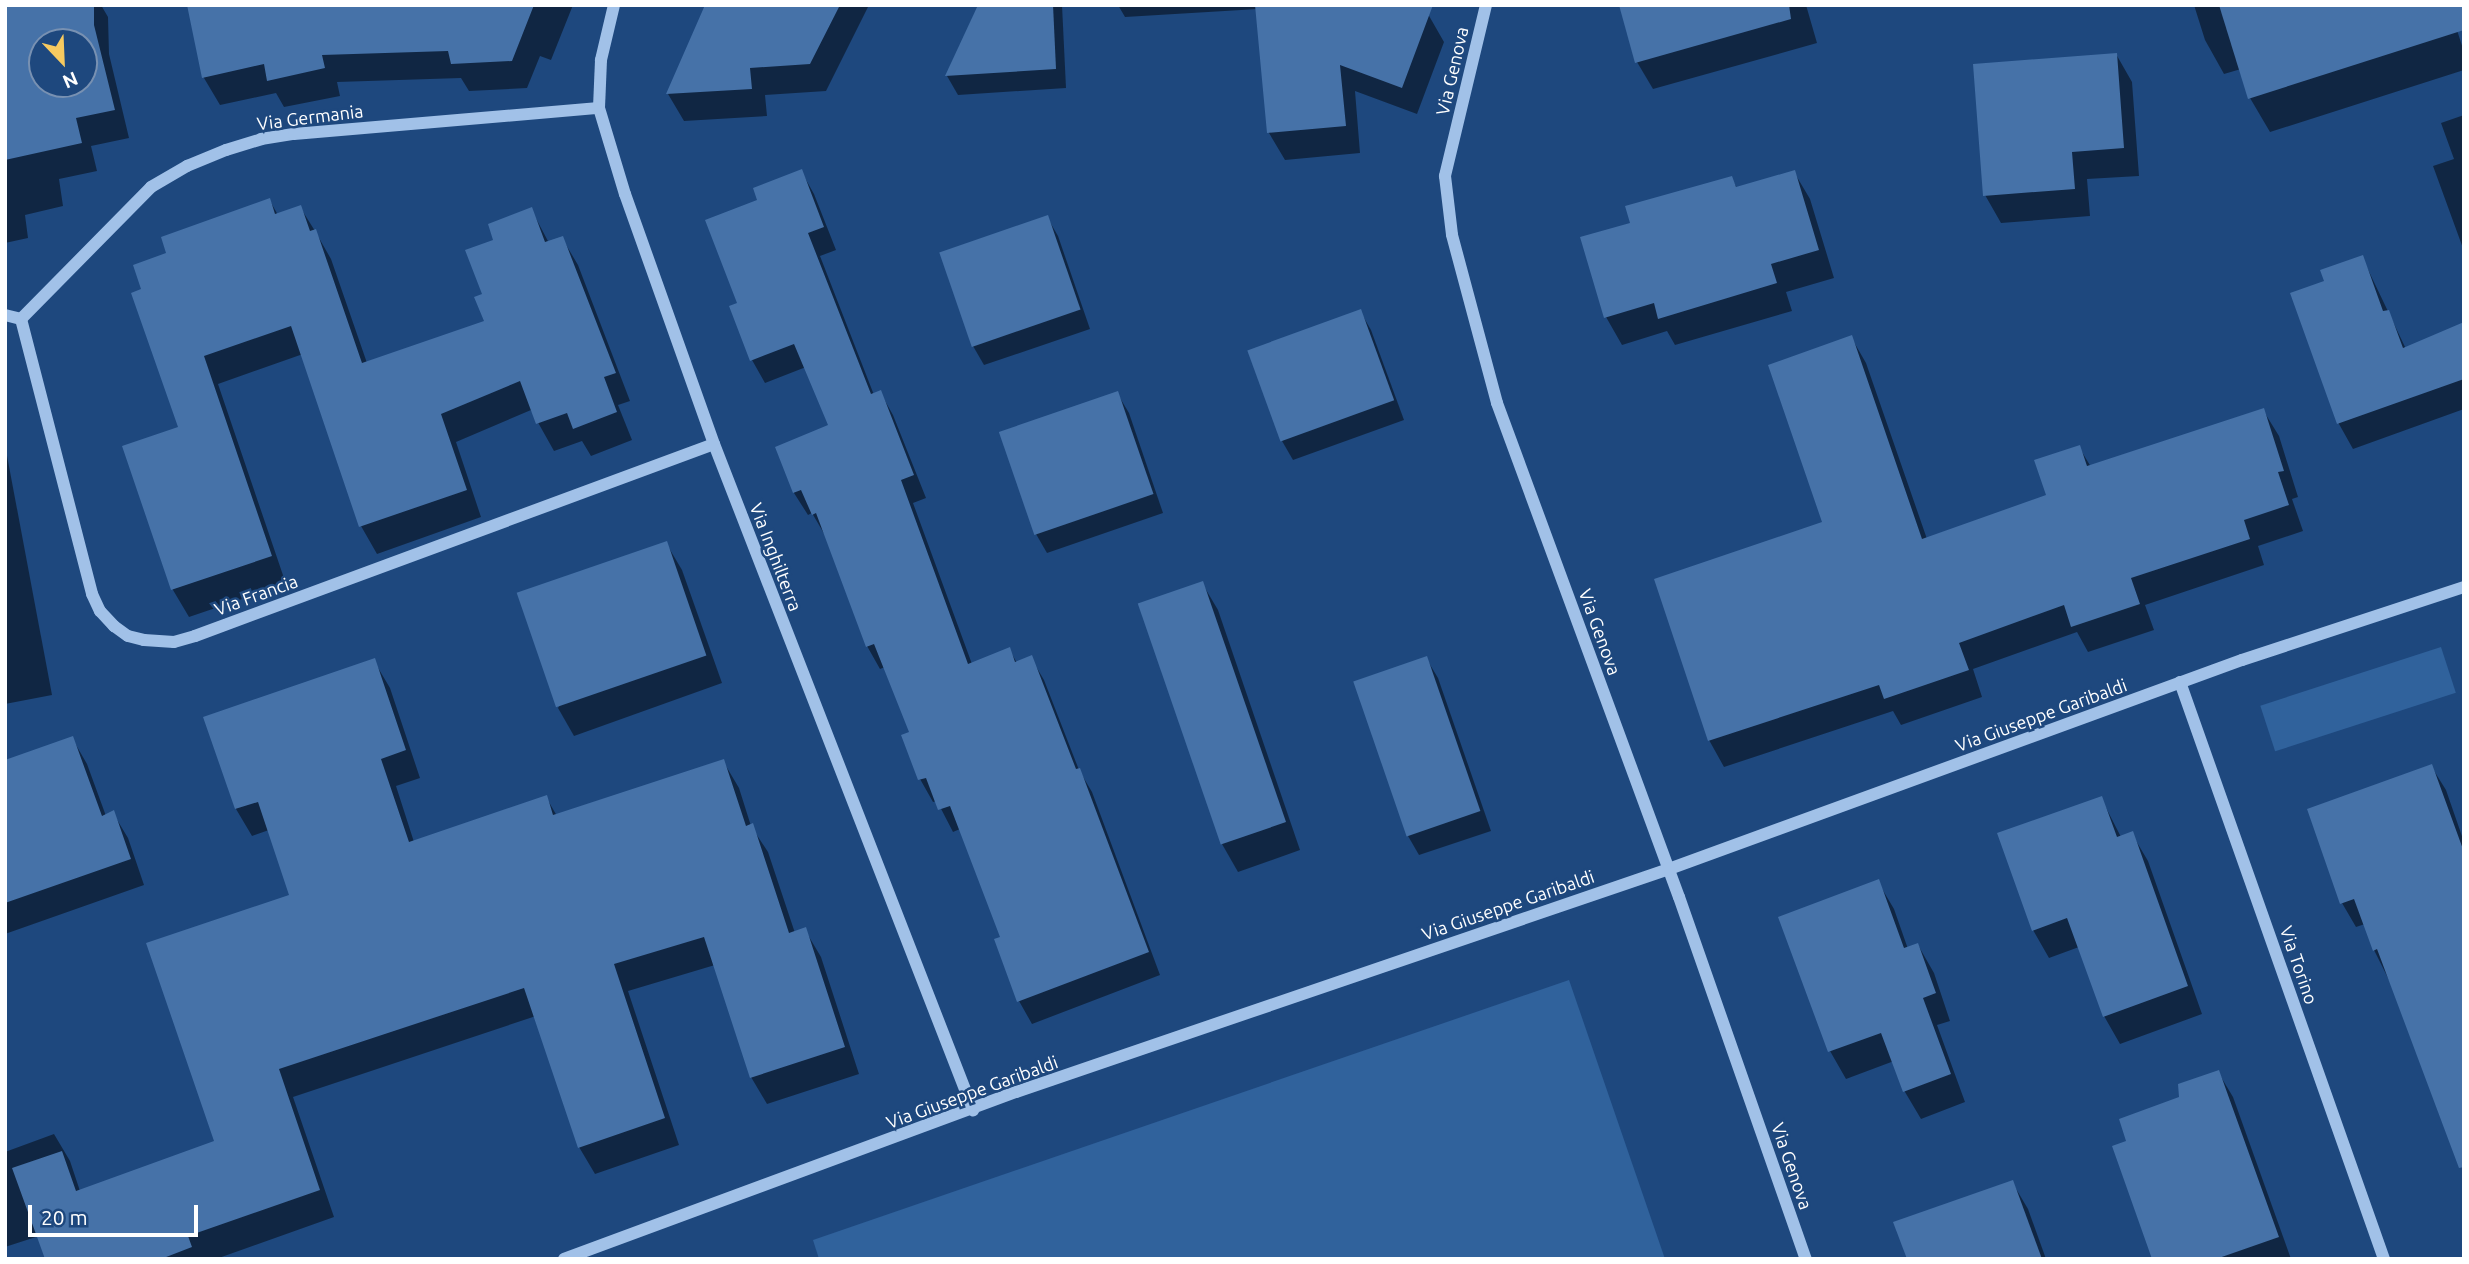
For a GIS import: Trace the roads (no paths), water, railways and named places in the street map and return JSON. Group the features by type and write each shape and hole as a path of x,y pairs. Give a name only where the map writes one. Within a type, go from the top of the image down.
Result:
{"street":[{"name":"Via Inghilterra","path":"614,5 601,60 599,108 651,270 714,444 973,1110"},
{"name":"Via Genova","path":"1486,5 1445,176 1452,235 1497,403 1669,869 1806,1259"},
{"name":"Via Germania","path":"21,319 151,187 187,166 226,150 261,139 294,134 599,108"},
{"path":"5,315 21,319"},
{"name":"Via Francia","path":"21,319 92,594 100,611 114,626 128,636 144,640 174,642 195,636 714,444"},
{"name":"Via Giuseppe Garibaldi","path":"564,1259 1016,1092 1669,869 2180,682 2464,587"},
{"name":"Via Torino","path":"2180,682 2384,1259"}]}
